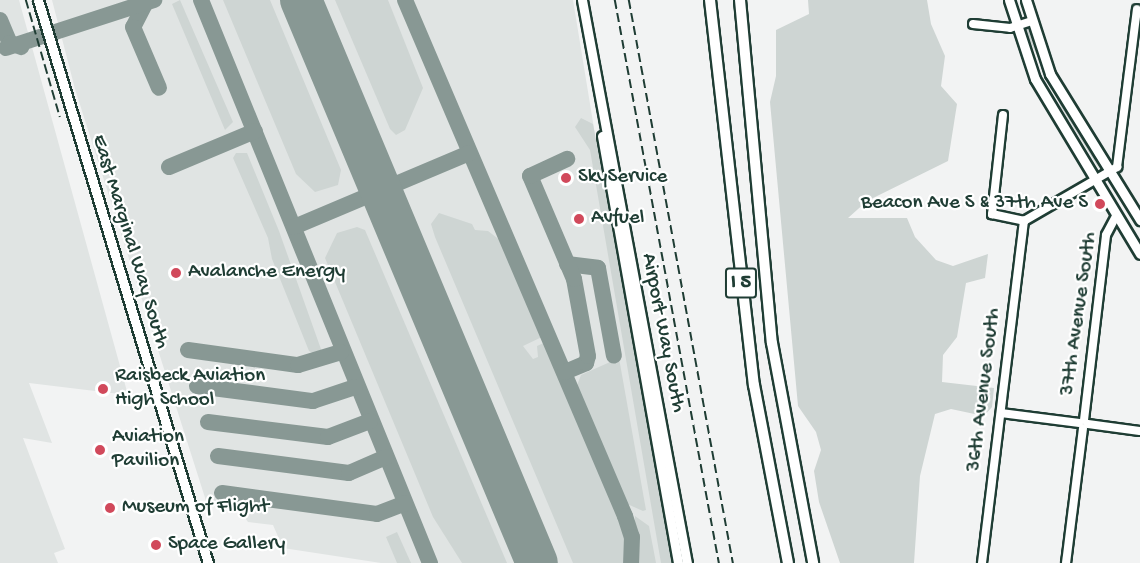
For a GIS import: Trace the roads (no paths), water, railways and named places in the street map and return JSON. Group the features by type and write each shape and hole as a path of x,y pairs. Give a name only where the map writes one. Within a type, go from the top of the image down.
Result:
{"highway":[{"name":"I 5","path":"710,0 754,385 788,563"},
{"name":"I 5","path":"741,0 772,343 813,563"}],"main road":[{"name":"East Marginal Way South","path":"38,0 208,563"},
{"name":"Airport Way South","path":"582,0 600,110 687,563"},
{"path":"1009,0 1014,27 1035,79 1094,182 1140,254"},
{"path":"1026,0 1050,74 1140,220"},
{"name":"Airport Way South","path":"600,110 602,146 678,563"}],"street":[{"path":"1003,115 992,214 1024,221 1110,172 1119,160 1137,9"},
{"path":"973,24 1014,27 1031,21"},
{"name":"37th Avenue South","path":"1066,563 1106,236 1116,216"},
{"name":"36th Avenue South","path":"982,563 1024,221"},
{"path":"1001,413 1140,431"}],"railway":[{"path":"26,0 60,117"},
{"path":"615,0 719,563"},
{"path":"629,0 733,563"}],"place":[{"name":"SkyService","path":"566,178"},
{"name":"Beacon Ave S & 37th Ave S","path":"1100,204"},
{"name":"Avfuel","path":"579,219"},
{"name":"Avalanche Energy","path":"176,273"},
{"name":"Raisbeck Aviation High School","path":"103,389"},
{"name":"Aviation Pavilion","path":"100,450"},
{"name":"Museum of Flight","path":"110,508"},
{"name":"Space Gallery","path":"156,545"}]}
